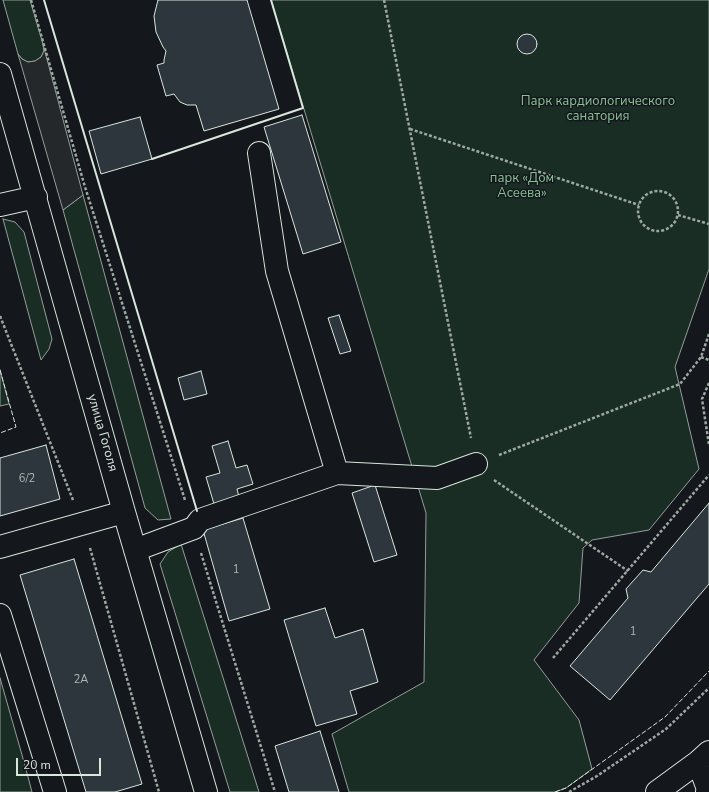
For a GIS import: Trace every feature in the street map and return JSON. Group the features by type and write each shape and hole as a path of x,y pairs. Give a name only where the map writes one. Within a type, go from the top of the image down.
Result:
{"street":[{"name":"улица Гоголя","path":"0,74 124,512 206,792"},
{"path":"259,153 277,271 337,473"},
{"path":"0,205 36,198"},
{"path":"135,550 194,528 200,520 337,473 437,478 475,465"},
{"path":"0,547 124,512"},
{"path":"0,615 55,792"},
{"path":"657,792 704,757 708,792"}],"path":[{"path":"31,0 85,187 194,528 275,792"},
{"path":"384,0 475,465 628,571"},
{"path":"410,129 639,204"},
{"path":"660,190 667,192 677,202 678,215 676,221 666,230 653,230 642,223 639,217 639,204 642,198 653,191 660,190"},
{"path":"678,215 709,224"},
{"path":"475,465 680,384 701,357 709,334"},
{"path":"701,357 709,360"},
{"path":"709,383 702,400 709,445"},
{"path":"553,658 709,475"},
{"path":"569,792 597,776 666,729 709,688"}],"green space":[{"path":"3,0 30,0 44,51 41,57 35,61 28,62 22,59 18,54"},
{"name":"парк «Дом Асеева»","path":"271,0 709,0 709,269 675,367 699,469 649,530 592,540 583,548 579,603 534,660 579,720 592,769 566,788 555,792 349,792 332,734 424,682 426,513"},
{"path":"83,195 171,519 158,520 145,508 63,210"},
{"path":"3,219 15,222 24,232 52,339 49,349 41,360"},
{"path":"0,370 9,404 0,406"},
{"path":"181,544 259,792 230,792 160,564 168,552"},
{"path":"0,678 24,762 32,792 0,792"}],"shaded area":[{"path":"43,44 83,195 63,210 18,54 22,59 28,62 35,61 41,57 44,51"}],"building":[{"path":"158,0 247,0 279,109 204,131 196,105 187,105 180,102 174,94 166,96 157,65 164,63 166,51 156,32 154,16"},
{"path":"527,34 534,37 537,44 534,51 527,54 520,51 517,44 520,37"},
{"path":"302,115 341,242 303,254 264,127"},
{"path":"140,117 152,159 101,174 89,131"},
{"path":"339,315 351,351 340,354 328,318"},
{"path":"201,371 207,394 184,400 178,378"},
{"path":"228,441 236,468 247,465 253,484 237,489 239,497 214,504 206,477 220,473 212,446"},
{"path":"46,445 60,499 0,516 0,458"},
{"path":"375,485 397,555 374,562 352,493"},
{"path":"709,503 709,584 610,700 570,666 628,598 626,589 643,570 651,572"},
{"path":"243,518 270,609 229,621 203,530"},
{"path":"74,559 142,784 115,792 86,792 20,575"},
{"path":"325,608 335,638 363,629 378,682 350,691 357,714 316,726 284,620"},
{"path":"320,731 339,792 289,792 275,746"}],"fence":[{"path":"0,370 16,427 0,433"},
{"path":"555,792 566,788 665,717 709,671"}],"wall":[{"path":"44,0 197,511"},
{"path":"152,159 303,108 271,0"}],"park label":[{"name":"Парк кардиологического санатория","path":"598,110"}]}
